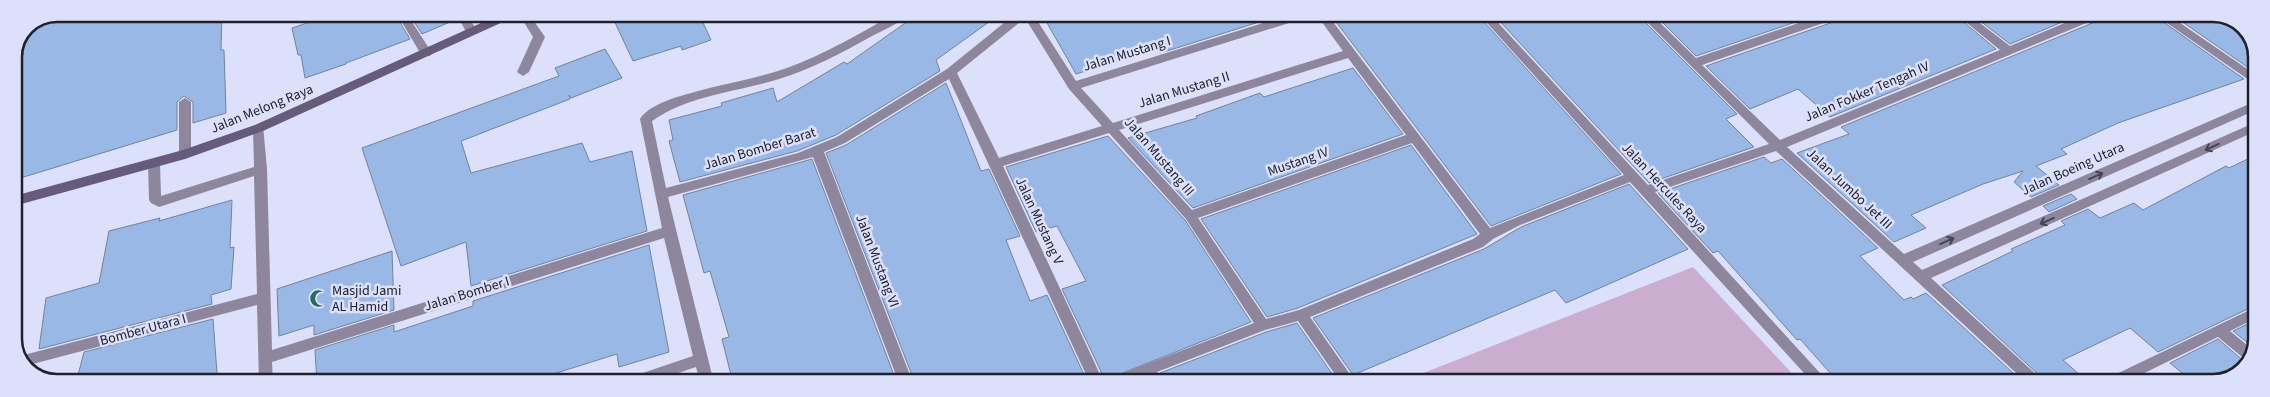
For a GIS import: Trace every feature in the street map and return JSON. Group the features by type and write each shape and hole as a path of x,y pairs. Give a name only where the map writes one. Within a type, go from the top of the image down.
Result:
{"main road":[{"name":"Jalan Melong Raya","path":"22,200 185,154 259,128 492,22"}],"street":[{"path":"407,22 426,53"},
{"path":"466,22 471,32"},
{"path":"523,72 539,37 529,22"},
{"path":"704,374 669,231 646,119 654,111 708,93 797,68 886,22"},
{"name":"Jalan Bomber Barat","path":"662,194 801,157 841,140 952,72 1012,22"},
{"name":"Jalan Mustang III","path":"1033,22 1074,86 1190,216 1263,325"},
{"name":"Jalan Mustang I","path":"1074,86 1277,23"},
{"path":"1328,23 1488,235"},
{"name":"Jalan Hercules Raya","path":"1492,23 1814,374"},
{"name":"Jalan Jumbo Jet III","path":"1653,23 1778,146 2026,374"},
{"path":"1695,63 1811,23"},
{"path":"1973,23 2008,50"},
{"name":"Jalan Fokker Tengah IV","path":"1646,190 1778,146 2075,23"},
{"path":"2172,23 2247,75"},
{"name":"Jalan Mustang II","path":"996,164 1351,52"},
{"name":"Jalan Mustang V","path":"952,72 1093,374"},
{"path":"185,102 185,154"},
{"name":"Jalan Boeing Utara","path":"1902,261 2247,109"},
{"path":"259,128 266,374"},
{"path":"1920,277 2247,130"},
{"name":"Mustang IV","path":"1190,216 1415,137"},
{"path":"2159,148 2177,163"},
{"name":"Jalan Mustang VI","path":"816,150 903,374"},
{"path":"154,163 154,200 159,202 261,169"},
{"path":"1136,374 1263,325 1300,315 1478,243 1488,235 1633,176"},
{"name":"Jalan Bomber I","path":"266,358 669,231"},
{"name":"Bomber Utara I","path":"29,359 263,298"},
{"path":"1300,315 1343,374"},
{"path":"2130,374 2247,316"},
{"path":"2220,330 2245,352"},
{"path":"657,374 700,360"},
{"path":"1149,369 1152,374"}],"shaded area":[{"path":"1693,267 1793,374 1421,374"}],"building":[{"path":"58,22 222,22 221,50 224,50 226,113 193,123 193,102 184,96 177,102 177,130 22,177 22,58 28,38 38,28"},
{"path":"400,22 410,39 305,78 301,55 298,55 292,28 307,23"},
{"path":"414,22 450,22 422,34"},
{"path":"615,22 703,22 711,40 682,50 681,46 633,61"},
{"path":"906,22 988,22 936,60 940,71 836,135 797,151 680,182 669,141 673,140 669,120 722,106 721,103 773,88 777,102 844,62 847,64"},
{"path":"1047,22 1257,23 1160,53 1158,49 1076,74"},
{"path":"1337,23 1485,23 1621,174 1491,226"},
{"path":"1501,23 1646,23 1737,114 1726,119 1754,147 1649,183"},
{"path":"1663,23 1793,23 1696,56"},
{"path":"1831,23 1965,23 1996,49 1830,117 1798,89 1750,109 1706,66"},
{"path":"1983,23 2060,23 2010,44"},
{"path":"2092,23 2165,23 2244,79 2118,123 2061,149 2067,154 2036,166 2059,185 2031,197 2014,182 2023,171 1983,184 1911,215 1926,228 1894,242 1797,153 1849,134 1841,127"},
{"path":"2184,23 2217,23 2234,30 2245,44 2247,67"},
{"path":"605,49 622,78 571,98 569,95 570,99 461,141 471,173 582,143 590,162 632,151 647,231 471,286 466,242 401,266 362,148 559,76 555,68"},
{"path":"1353,68 1403,134 1193,208 1128,138 1197,118 1196,116 1260,93 1264,97"},
{"path":"946,83 981,171 989,169 1020,236 1006,240 1030,301 1047,295 1084,374 912,374 826,153 846,145"},
{"path":"1108,136 1185,220 1251,322 1120,374 1102,374 1062,289 1086,281 1057,226 1036,232 1006,167"},
{"path":"1411,145 1477,234 1298,308 1267,317 1201,219"},
{"path":"1764,157 1771,163 1782,159 1878,248 1860,256 1904,300 1911,297 1913,299 1926,293 2014,374 1831,374 1800,339 1797,340 1718,251 1713,253 1658,193"},
{"path":"812,159 894,374 731,374 722,339 729,337 710,271 704,273 683,195"},
{"path":"2247,159 2247,309 2158,352 2130,328 2063,360 2079,374 2038,374 1942,285 2013,251 2011,249 2065,225 2061,221 2088,209 2100,218 2134,203 2143,210 2226,166 2229,168"},
{"path":"1629,184 1688,249 1566,303 1555,290 1355,374 1352,374 1313,318 1484,249 1521,227"},
{"path":"2071,194 2077,199 2049,212 2043,206"},
{"path":"232,200 230,248 234,247 231,289 211,295 212,304 39,349 46,298 99,283 109,231 160,218 159,221"},
{"path":"649,245 669,352 619,367 617,354 553,374 316,374 315,350 394,325 394,332 473,306 473,301"},
{"path":"392,251 394,310 314,335 314,325 279,336 277,289"},
{"path":"213,319 217,373 78,374 84,352"},
{"path":"1297,323 1332,374 1160,373 1266,332"},
{"path":"2247,324 2247,342 2233,331"},
{"path":"2218,339 2241,359 2232,369 2219,374 2183,374 2170,363"}],"place":[{"name":"Masjid Jami AL Hamid","path":"318,299"}]}
